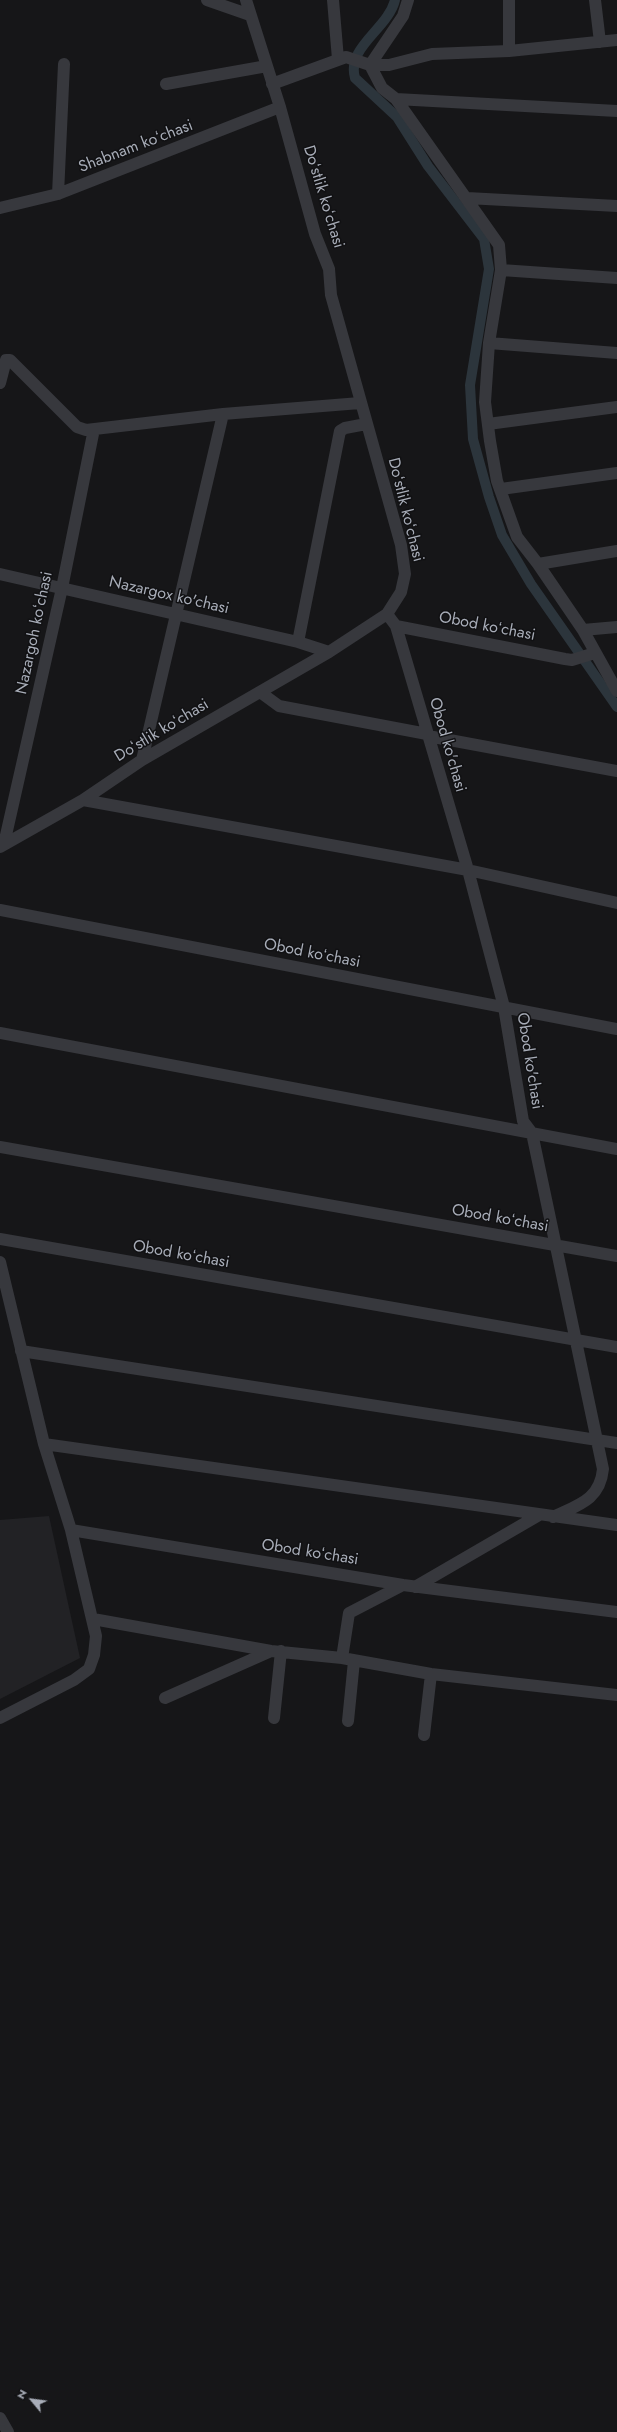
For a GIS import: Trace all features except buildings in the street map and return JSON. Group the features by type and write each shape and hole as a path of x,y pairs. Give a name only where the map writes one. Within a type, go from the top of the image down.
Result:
{"street":[{"path":"207,0 250,15"},
{"name":"Doʻstlik koʻchasi","path":"2,845 83,800 142,760 329,652 387,614 401,592 405,574 401,545 331,295 328,269 315,234 280,107 246,0"},
{"path":"333,0 342,58"},
{"path":"366,63 403,16 408,0"},
{"path":"509,0 509,51"},
{"path":"595,0 600,42"},
{"path":"272,84 342,58 366,63 389,65 432,54 509,51 617,40"},
{"path":"366,63 382,88 396,99 446,172 467,198 499,245 501,270 489,343 486,402 494,461 501,489 517,537 538,564 583,630 617,691"},
{"path":"58,194 64,64"},
{"path":"166,84 267,66"},
{"path":"396,99 617,111"},
{"name":"Shabnam koʻchasi","path":"0,208 58,194 280,107"},
{"path":"467,198 617,206"},
{"path":"501,270 617,278"},
{"path":"489,343 617,353"},
{"path":"0,383 6,360 10,360 77,427 94,429 223,414 360,403"},
{"path":"488,424 617,406"},
{"path":"142,760 223,414"},
{"path":"298,642 340,431 345,428 366,424"},
{"name":"Nazargoh koʻchasi","path":"2,845 62,588 94,429"},
{"path":"501,489 617,472"},
{"path":"538,564 617,551"},
{"name":"Nazargox ko'chasi","path":"0,574 298,642 329,652"},
{"name":"Obod ko'chasi","path":"387,614 396,626 468,870 504,1007 523,1121 532,1133 603,1469 602,1482 596,1492 587,1500 553,1517"},
{"name":"Obod koʻchasi","path":"396,626 572,660 595,653"},
{"path":"583,630 617,627"},
{"path":"260,692 279,706 617,771"},
{"path":"83,800 468,870 617,903"},
{"name":"Obod koʻchasi","path":"0,910 617,1029"},
{"path":"0,1033 617,1149"},
{"name":"Obod koʻchasi","path":"0,1147 617,1256"},
{"name":"Obod koʻchasi","path":"0,1239 617,1347"},
{"path":"0,1262 44,1444 70,1530 96,1636 94,1655 89,1669 74,1680 0,1718"},
{"path":"21,1351 596,1441 617,1443"},
{"path":"44,1444 617,1525"},
{"path":"415,1587 540,1515"},
{"name":"Obod koʻchasi","path":"70,1530 415,1587 617,1612"},
{"path":"348,1721 349,1613 403,1585"},
{"path":"93,1619 276,1651 348,1659 431,1674 617,1695"},
{"path":"165,1698 276,1651"},
{"path":"274,1718 276,1651"},
{"path":"424,1735 431,1674"},
{"path":"0,2418 8,2432"}],"shaded area":[{"path":"49,1516 80,1658 0,1699 0,1520"}],"waterway":[{"path":"395,0 385,20 369,38 356,57 354,67 355,78 397,117 428,166 484,239 489,269 470,385 473,439 489,497 502,535 531,584 617,707"}]}
